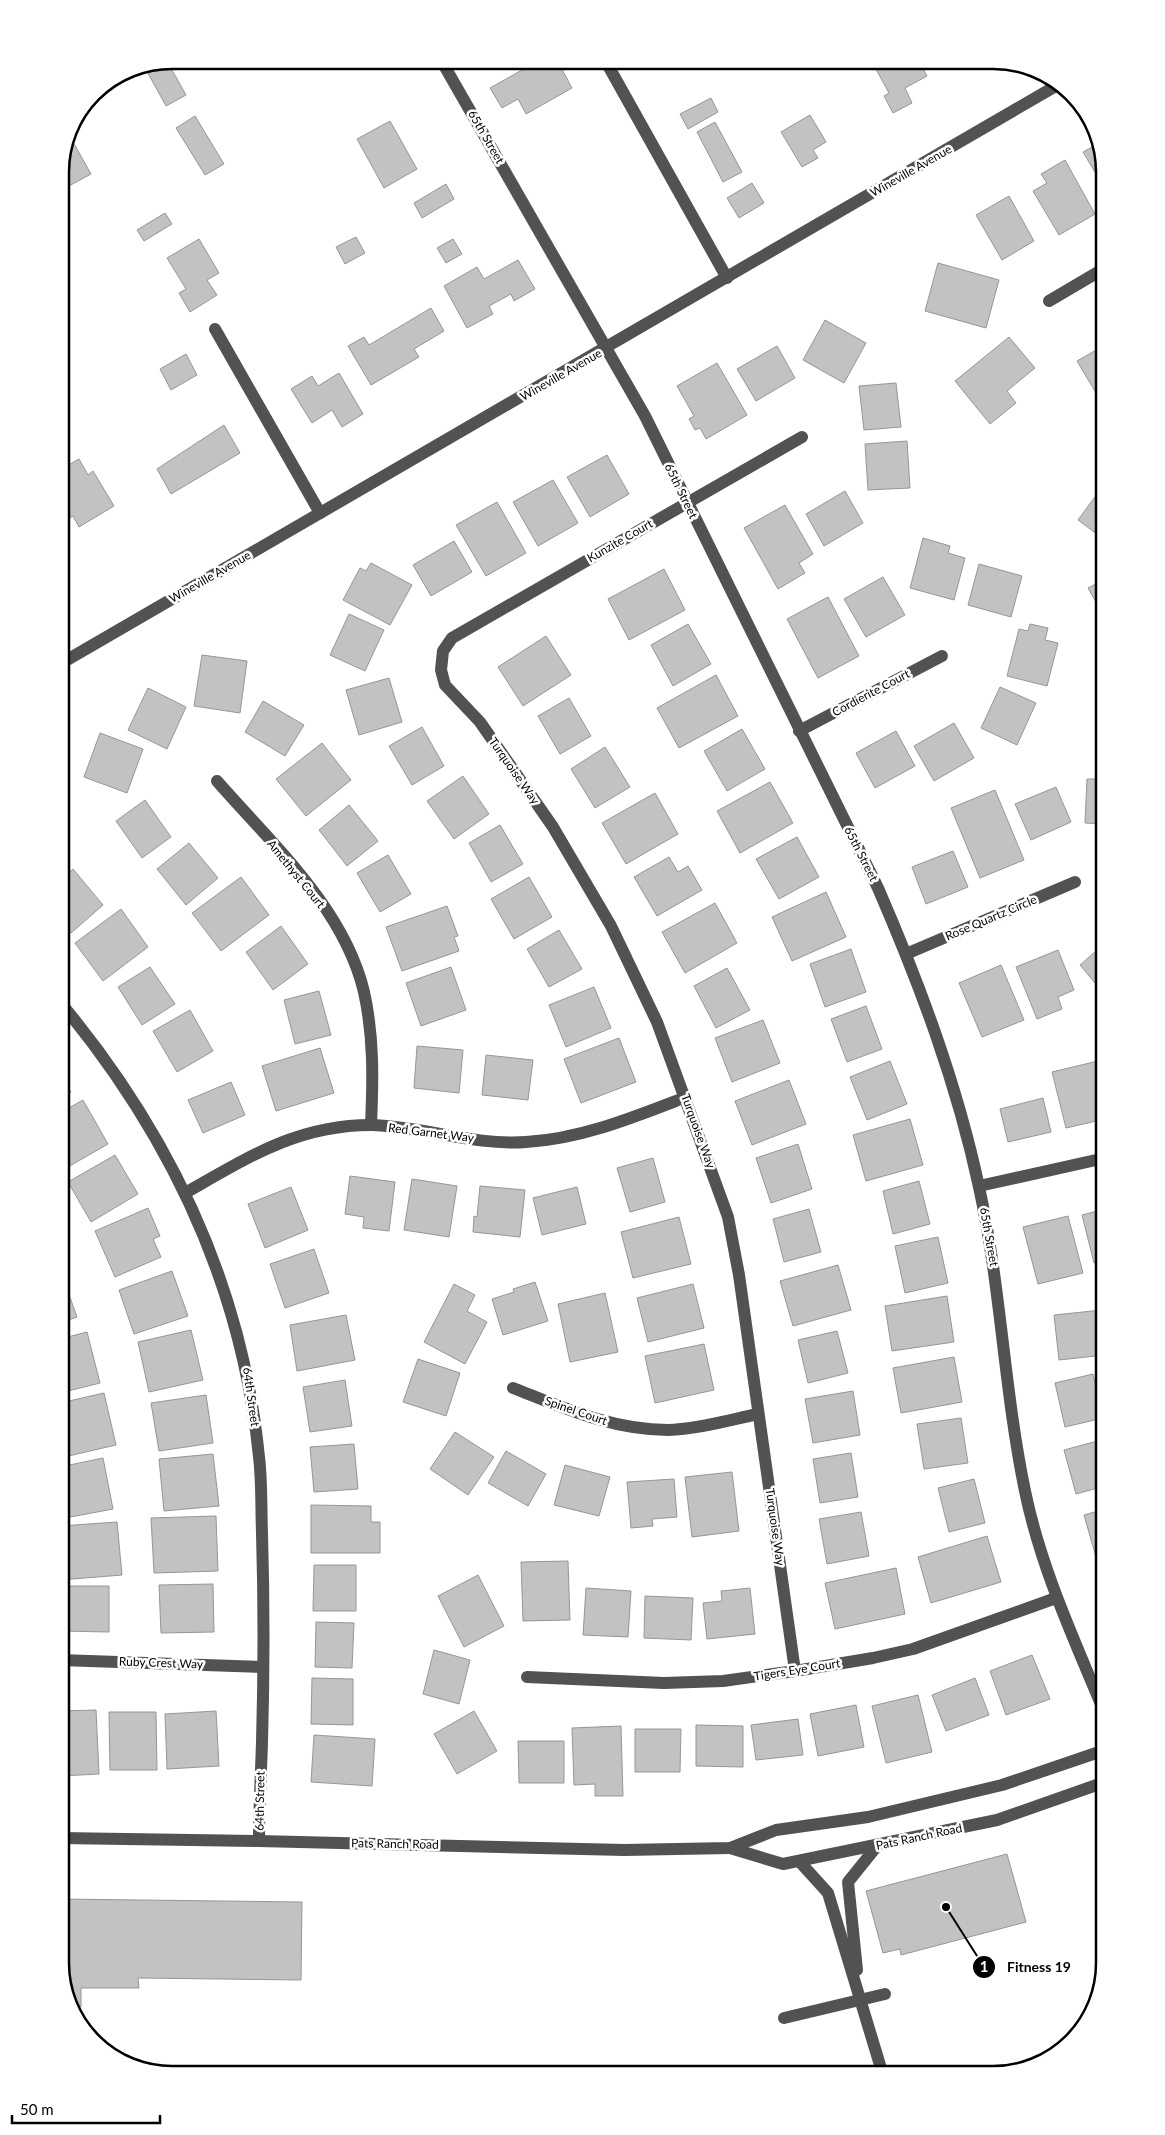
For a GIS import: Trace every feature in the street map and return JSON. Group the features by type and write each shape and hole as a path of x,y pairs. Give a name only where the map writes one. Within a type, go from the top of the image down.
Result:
{"street":[{"name":"65th Street","path":"446,69 608,348 645,416 878,888 906,954 961,1113 979,1186 993,1258 1025,1491 1056,1598 1096,1693"},
{"path":"610,69 727,278"},
{"name":"Wineville Avenue","path":"69,659 608,348 1053,88"},
{"path":"1050,301 1096,273"},
{"path":"215,329 320,513"},
{"name":"Kunzite Court","path":"443,651 452,638 469,627 802,437"},
{"name":"Turquoise Way","path":"443,651 441,670 445,685 480,722 553,827 611,926 657,1022 728,1218 739,1275 795,1671"},
{"name":"Cordierite Court","path":"799,731 942,656"},
{"name":"Amethyst Court","path":"217,781 309,885 333,920 350,956 363,990 370,1029 373,1070 371,1125"},
{"name":"Rose Quartz Circle","path":"906,954 1075,882"},
{"name":"64th Street","path":"69,1013 94,1043 142,1115 185,1193 218,1270 246,1362 260,1458 263,1570 259,1841"},
{"name":"Red Garnet Way","path":"185,1193 262,1149 298,1136 371,1125 525,1142 592,1131 686,1098"},
{"path":"979,1186 1096,1160"},
{"name":"Spinel Court","path":"513,1388 590,1418 635,1428 669,1430 702,1426 758,1414"},
{"name":"Tigers Eye Court","path":"527,1677 664,1683 723,1681 795,1671 913,1649 1056,1598"},
{"name":"Ruby Crest Way","path":"69,1660 262,1667"},
{"name":"Pats Ranch Road","path":"730,1848 776,1830 868,1818 1002,1786 1096,1753"},
{"name":"Pats Ranch Road","path":"69,1838 624,1850 730,1848 783,1864 996,1820 1096,1785"},
{"path":"861,2000 848,1882 877,1846"},
{"path":"799,1861 828,1893 880,2066"},
{"path":"784,2018 885,1994"}],"building":[{"path":"171,69 186,95 166,106 147,72"},
{"path":"524,69 562,69 572,88 526,114 518,99 502,108 490,88"},
{"path":"876,69 923,69 927,76 905,88 912,103 893,113 884,96 889,93"},
{"path":"711,98 718,112 688,129 680,114"},
{"path":"810,115 826,142 813,150 818,158 802,167 781,132"},
{"path":"195,116 224,164 205,175 176,128"},
{"path":"390,121 417,169 384,188 357,139"},
{"path":"715,122 742,172 723,182 697,132"},
{"path":"73,142 91,174 69,186 69,165"},
{"path":"1093,146 1096,174 1083,152"},
{"path":"1065,160 1095,214 1059,235 1033,191 1047,183 1041,174"},
{"path":"752,183 764,203 739,218 727,198"},
{"path":"446,184 454,199 422,218 414,203"},
{"path":"1009,196 1034,241 1002,260 976,215"},
{"path":"165,213 172,224 144,241 137,230"},
{"path":"356,237 365,253 345,264 336,247"},
{"path":"199,239 219,273 207,280 217,295 190,312 179,293 186,289 167,258"},
{"path":"453,239 462,254 446,263 437,248"},
{"path":"518,260 535,289 514,301 511,294 489,306 493,314 467,328 444,286 477,267 484,279"},
{"path":"938,263 999,280 986,328 925,311"},
{"path":"431,308 444,331 414,349 419,357 371,385 348,346 364,337 369,345"},
{"path":"825,320 866,343 844,383 803,360"},
{"path":"1009,337 1035,368 1007,391 1016,403 990,424 955,381"},
{"path":"777,346 795,378 756,401 737,369"},
{"path":"1096,350 1096,393 1077,361"},
{"path":"186,354 197,375 171,390 160,369"},
{"path":"717,363 747,415 706,439 700,428 695,430 689,419 694,416 677,386"},
{"path":"339,373 363,414 342,427 332,410 312,423 291,389 312,376 318,386"},
{"path":"896,383 901,427 864,430 859,386"},
{"path":"224,425 240,453 171,494 157,469"},
{"path":"907,441 910,488 868,490 865,444"},
{"path":"607,455 629,494 590,517 567,477"},
{"path":"79,459 88,475 93,471 114,506 79,527 73,516 69,518 69,465"},
{"path":"553,480 578,523 538,546 513,502"},
{"path":"845,491 863,523 824,546 806,514"},
{"path":"1096,495 1096,533 1078,520"},
{"path":"497,502 526,553 486,576 456,525"},
{"path":"785,505 813,554 799,563 805,573 778,589 744,528"},
{"path":"923,538 950,546 948,553 965,558 954,600 910,588"},
{"path":"454,541 472,572 431,596 413,565"},
{"path":"371,563 412,585 390,625 343,600 360,568 366,571"},
{"path":"979,564 1022,576 1011,617 968,605"},
{"path":"664,569 685,610 629,640 608,599"},
{"path":"883,577 905,615 866,637 844,599"},
{"path":"1096,584 1096,602 1088,588"},
{"path":"828,597 859,656 818,678 787,619"},
{"path":"349,614 384,630 365,671 330,655"},
{"path":"688,624 711,664 673,686 651,645"},
{"path":"1030,624 1048,628 1045,640 1058,643 1047,686 1007,676 1019,629 1028,631"},
{"path":"546,636 571,675 523,706 498,667"},
{"path":"202,655 247,661 240,713 194,706"},
{"path":"716,675 738,716 679,748 657,708"},
{"path":"389,678 402,722 359,735 346,690"},
{"path":"1000,687 1036,703 1017,745 981,728"},
{"path":"148,688 186,707 167,749 128,730"},
{"path":"569,698 591,736 560,754 538,716"},
{"path":"263,701 304,725 285,756 245,732"},
{"path":"954,723 974,758 934,781 914,746"},
{"path":"422,727 444,766 412,785 389,746"},
{"path":"742,729 765,769 727,791 704,751"},
{"path":"896,731 915,766 875,788 856,753"},
{"path":"100,733 143,749 127,793 84,777"},
{"path":"322,743 351,780 306,816 276,779"},
{"path":"605,747 630,787 595,808 571,769"},
{"path":"463,776 489,814 454,839 427,801"},
{"path":"1087,779 1096,779 1096,824 1085,823"},
{"path":"770,782 793,823 740,853 717,811"},
{"path":"1056,787 1071,822 1031,840 1015,804"},
{"path":"995,790 1024,860 980,878 951,808"},
{"path":"655,793 678,834 626,864 602,823"},
{"path":"145,800 171,837 142,858 116,821"},
{"path":"349,805 378,841 347,866 319,830"},
{"path":"500,825 523,864 491,882 469,843"},
{"path":"797,837 819,877 779,899 756,859"},
{"path":"189,843 218,878 186,905 157,869"},
{"path":"953,851 968,887 926,904 912,867"},
{"path":"388,855 411,894 380,912 357,873"},
{"path":"669,857 678,872 688,866 702,890 657,916 634,877"},
{"path":"73,869 103,905 71,933 69,931 69,872"},
{"path":"241,877 269,915 221,951 192,913"},
{"path":"529,877 552,917 514,939 491,899"},
{"path":"826,892 846,937 792,961 772,917"},
{"path":"715,903 737,943 685,973 662,932"},
{"path":"447,906 458,936 454,937 459,951 402,971 386,927"},
{"path":"121,909 148,947 103,981 75,943"},
{"path":"281,926 308,964 273,990 246,952"},
{"path":"559,930 582,969 549,987 527,949"},
{"path":"851,949 866,992 825,1007 810,964"},
{"path":"1058,950 1074,990 1058,997 1062,1009 1037,1019 1016,967"},
{"path":"1096,951 1096,984 1080,965"},
{"path":"1001,965 1024,1020 982,1037 959,983"},
{"path":"150,967 175,1004 142,1025 118,987"},
{"path":"451,967 466,1010 421,1026 406,983"},
{"path":"727,968 750,1010 716,1028 694,986"},
{"path":"594,987 611,1028 566,1047 549,1005"},
{"path":"319,991 331,1035 295,1044 284,1000"},
{"path":"866,1006 882,1049 847,1062 831,1019"},
{"path":"190,1010 213,1051 177,1072 153,1031"},
{"path":"763,1020 780,1063 732,1082 715,1038"},
{"path":"619,1038 636,1082 581,1103 564,1059"},
{"path":"417,1046 463,1050 459,1093 414,1088"},
{"path":"320,1048 334,1093 276,1111 262,1066"},
{"path":"486,1055 533,1060 528,1100 482,1095"},
{"path":"890,1061 907,1104 867,1120 850,1077"},
{"path":"1096,1061 1096,1121 1066,1128 1052,1072"},
{"path":"789,1080 806,1124 752,1145 735,1101"},
{"path":"231,1082 245,1115 203,1133 188,1100"},
{"path":"1043,1098 1051,1132 1008,1142 1000,1109"},
{"path":"83,1100 108,1144 69,1166 69,1108"},
{"path":"910,1119 923,1165 866,1181 853,1135"},
{"path":"798,1144 812,1189 771,1203 756,1158"},
{"path":"115,1155 138,1194 91,1222 69,1181"},
{"path":"653,1158 665,1202 630,1212 617,1168"},
{"path":"350,1176 395,1182 389,1231 363,1228 364,1217 345,1214"},
{"path":"412,1179 457,1186 449,1237 404,1230"},
{"path":"919,1181 930,1224 893,1234 883,1191"},
{"path":"480,1186 525,1190 520,1237 473,1232 474,1216 477,1217"},
{"path":"291,1187 308,1230 265,1248 248,1204"},
{"path":"577,1187 586,1224 542,1235 533,1198"},
{"path":"148,1208 160,1236 153,1239 161,1257 115,1277 95,1231"},
{"path":"809,1209 821,1252 784,1262 773,1219"},
{"path":"1096,1211 1096,1263 1094,1263 1082,1215"},
{"path":"1068,1216 1083,1273 1038,1284 1023,1227"},
{"path":"679,1217 691,1264 633,1278 621,1232"},
{"path":"938,1237 948,1283 905,1293 895,1246"},
{"path":"314,1249 329,1293 285,1308 270,1264"},
{"path":"838,1265 851,1310 793,1326 780,1281"},
{"path":"172,1271 188,1316 134,1334 119,1290"},
{"path":"535,1282 548,1321 503,1335 492,1299 514,1292 513,1289"},
{"path":"454,1284 475,1295 467,1311 487,1322 465,1364 424,1342"},
{"path":"693,1284 704,1328 648,1342 637,1298"},
{"path":"605,1293 618,1352 570,1362 558,1304"},
{"path":"69,1295 77,1317 69,1320"},
{"path":"947,1296 954,1342 892,1351 885,1306"},
{"path":"1096,1311 1096,1356 1059,1360 1054,1315"},
{"path":"346,1315 355,1360 297,1371 290,1325"},
{"path":"191,1330 203,1380 149,1392 138,1342"},
{"path":"837,1331 848,1373 808,1383 798,1340"},
{"path":"87,1332 100,1383 69,1391 69,1337"},
{"path":"704,1344 714,1390 655,1403 645,1356"},
{"path":"954,1357 962,1402 901,1413 893,1368"},
{"path":"418,1359 460,1373 446,1416 403,1402"},
{"path":"1093,1374 1096,1387 1096,1420 1065,1427 1055,1383"},
{"path":"345,1380 352,1426 310,1432 303,1387"},
{"path":"853,1391 860,1435 813,1443 805,1399"},
{"path":"104,1393 116,1445 69,1456 69,1401"},
{"path":"206,1395 213,1443 159,1451 151,1403"},
{"path":"961,1418 968,1463 924,1469 917,1424"},
{"path":"455,1432 494,1457 468,1495 430,1469"},
{"path":"1096,1441 1096,1488 1076,1494 1064,1450"},
{"path":"354,1444 358,1489 314,1492 310,1447"},
{"path":"506,1451 546,1474 528,1506 488,1483"},
{"path":"851,1453 858,1497 820,1503 813,1459"},
{"path":"213,1454 219,1506 164,1511 159,1459"},
{"path":"103,1458 113,1509 69,1517 69,1465"},
{"path":"565,1465 610,1477 599,1516 554,1505"},
{"path":"732,1472 739,1531 692,1537 685,1477"},
{"path":"674,1479 677,1517 652,1519 653,1526 631,1528 627,1482"},
{"path":"974,1479 985,1523 949,1532 938,1488"},
{"path":"311,1505 371,1506 371,1522 380,1522 380,1553 311,1553"},
{"path":"861,1512 869,1556 827,1564 819,1519"},
{"path":"1096,1512 1096,1557 1084,1515"},
{"path":"216,1516 218,1571 154,1573 151,1518"},
{"path":"117,1522 122,1575 69,1579 69,1525"},
{"path":"987,1536 1001,1582 931,1603 918,1557"},
{"path":"568,1561 570,1620 523,1621 521,1562"},
{"path":"314,1565 356,1565 356,1611 313,1611"},
{"path":"896,1568 905,1614 835,1629 825,1583"},
{"path":"478,1575 504,1626 464,1647 438,1596"},
{"path":"213,1584 214,1632 161,1633 159,1585"},
{"path":"69,1586 109,1586 109,1632 69,1631"},
{"path":"586,1588 631,1591 628,1637 583,1635"},
{"path":"750,1588 755,1634 707,1639 703,1603 722,1601 721,1591"},
{"path":"645,1596 693,1598 691,1640 644,1638"},
{"path":"316,1622 354,1623 352,1668 315,1667"},
{"path":"434,1650 470,1660 459,1704 423,1694"},
{"path":"1032,1655 1050,1699 1006,1715 990,1671"},
{"path":"312,1678 353,1679 353,1725 311,1724"},
{"path":"975,1678 989,1715 946,1731 932,1695"},
{"path":"918,1695 932,1752 886,1763 872,1706"},
{"path":"856,1705 864,1747 818,1756 810,1714"},
{"path":"96,1710 99,1774 69,1776 69,1711"},
{"path":"216,1711 219,1766 167,1769 165,1714"},
{"path":"474,1711 497,1751 457,1774 434,1734"},
{"path":"109,1712 156,1712 157,1770 110,1770"},
{"path":"798,1719 803,1755 756,1760 751,1725"},
{"path":"696,1725 743,1726 743,1767 696,1766"},
{"path":"621,1726 623,1796 595,1796 595,1784 574,1785 572,1728"},
{"path":"635,1729 681,1729 680,1772 635,1772"},
{"path":"314,1735 375,1739 372,1786 311,1782"},
{"path":"518,1741 564,1741 564,1783 519,1783"},
{"path":"1007,1854 1026,1922 901,1955 900,1949 883,1953 866,1891"},
{"path":"69,1899 302,1902 301,1980 138,1978 139,1988 81,1988 81,2007 79,2007 72,1990 69,1970"}],"place":[{"name":"Fitness 19","path":"946,1907"}]}
